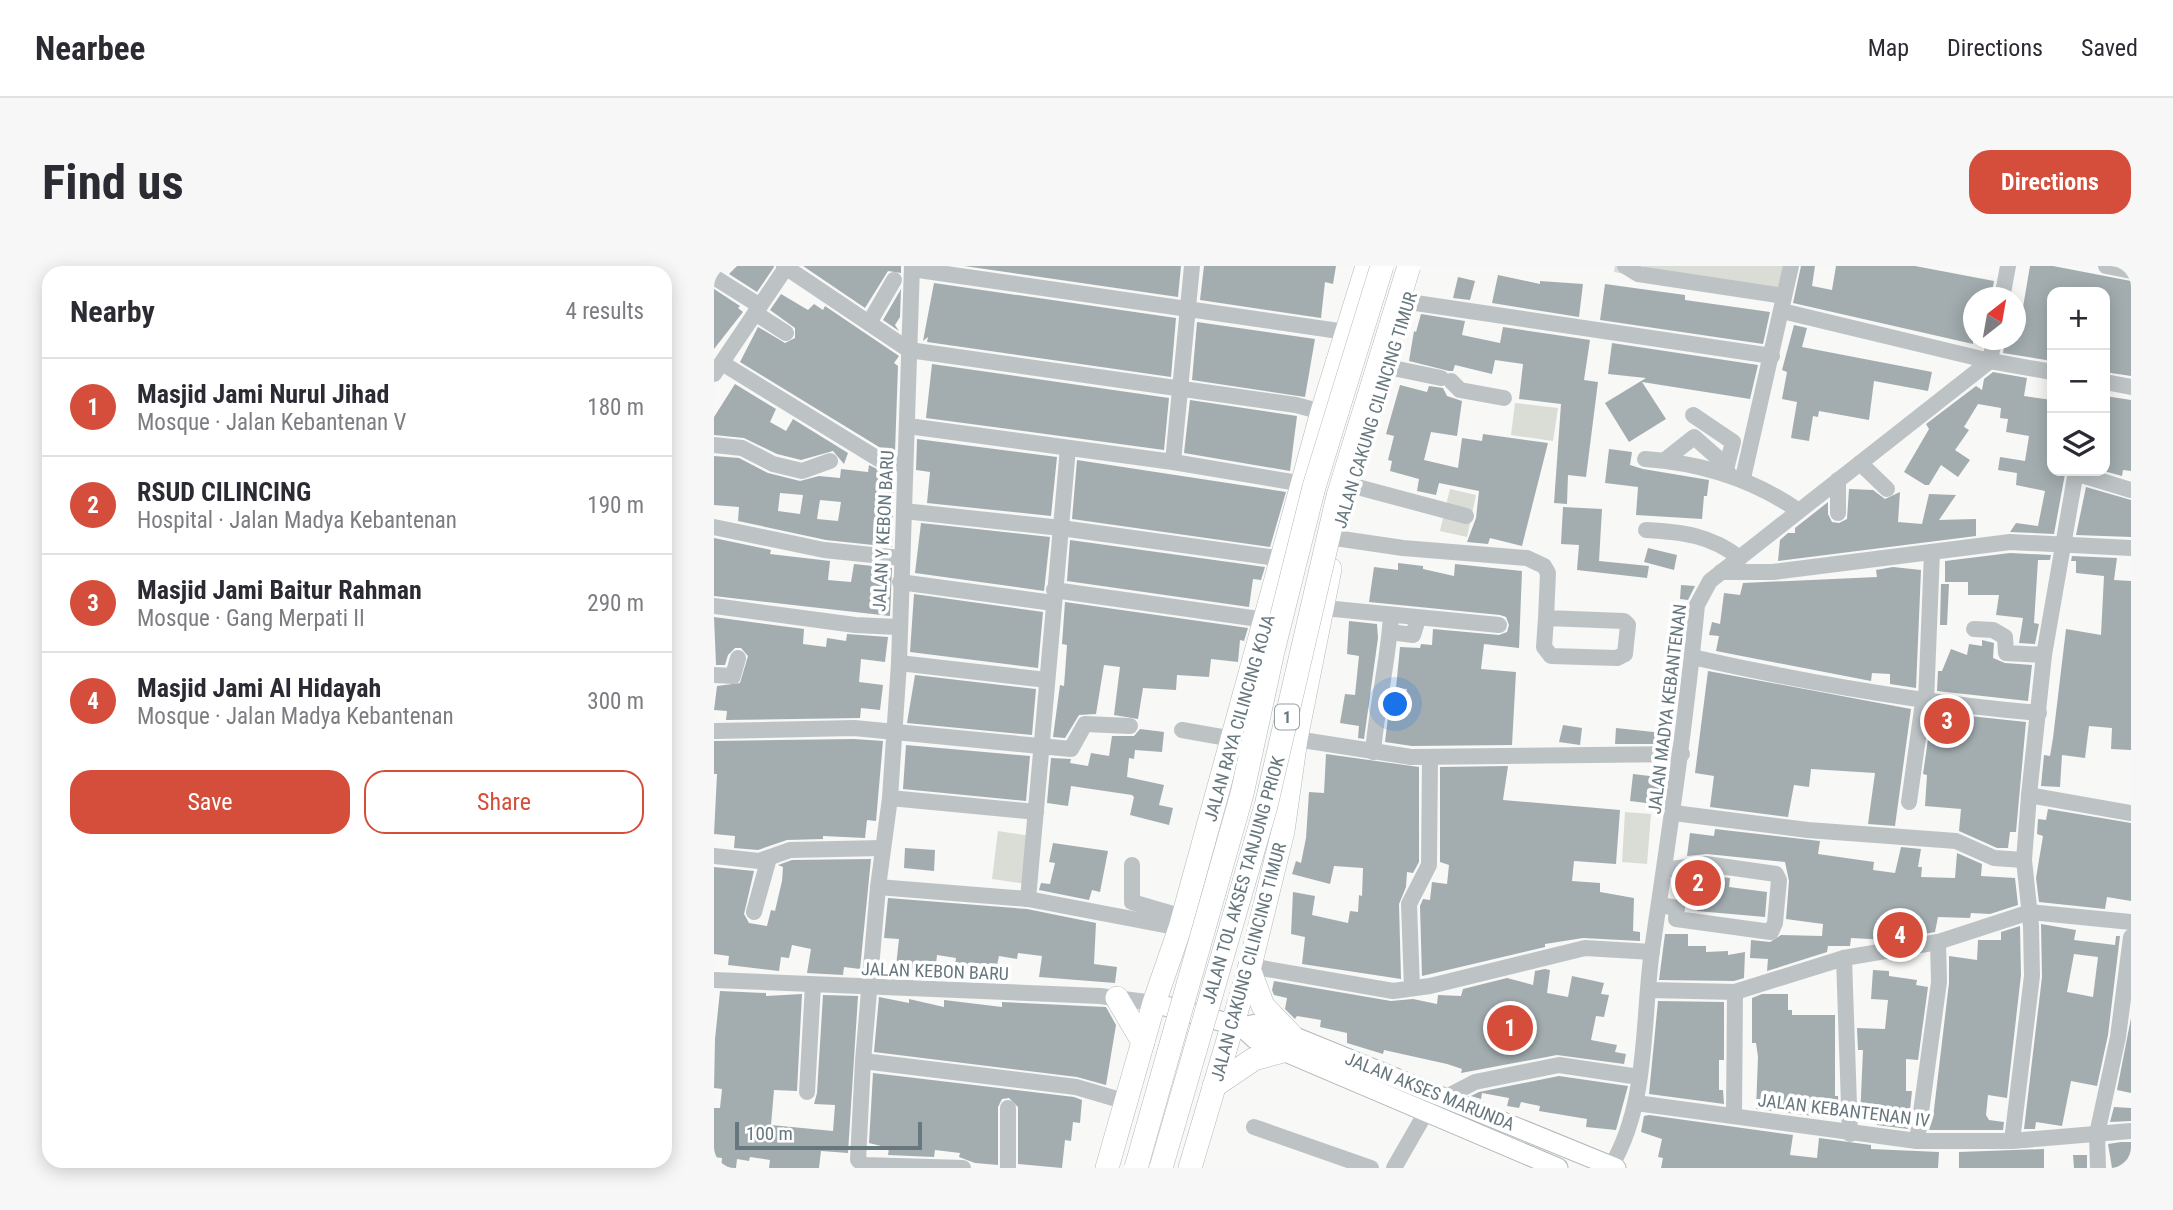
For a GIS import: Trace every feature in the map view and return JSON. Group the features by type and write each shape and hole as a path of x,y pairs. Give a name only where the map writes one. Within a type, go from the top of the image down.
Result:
{"highway":[{"name":"JALAN RAYA CILINCING KOJA","path":"1164,1005 1181,922 1322,412 1367,266"},
{"name":"JALAN TOL AKSES TANJUNG PRIOK","path":"1136,1168 1242,794 1273,651 1314,487 1382,266"},
{"name":"JALAN TOL AKSES TANJUNG PRIOK","path":"1161,1168 1266,806 1338,496 1409,266"},
{"name":"JALAN CAKUNG CILINCING TIMUR","path":"1190,1168 1212,1092 1237,1026 1283,831 1296,739 1324,608 1335,538 1421,266"},
{"path":"1136,1072 1153,1067 1197,1081 1212,1092 1244,1064 1287,1043 1263,1006 1250,967"},
{"path":"1117,998 1146,1034"},
{"path":"1107,1168 1146,1034 1164,1005"}],"main road":[{"name":"JALAN AKSES MARUNDA","path":"1164,1005 1237,1026 1255,1039 1287,1043 1446,1097 1612,1167"},
{"name":"JALAN AKSES MARUNDA","path":"1287,1043 1425,1114 1558,1168"}],"street":[{"path":"1173,463 1192,266"},
{"path":"1625,266 1638,274 1783,303 1990,361 2047,371"},
{"path":"1743,478 1791,266"},
{"path":"2106,266 2131,271"},
{"path":"905,465 880,460 716,371 786,267 909,350 1179,387 1296,405 1322,412"},
{"path":"912,267 1188,311 1346,332"},
{"name":"JALAN Y KEBON BARU","path":"882,848 890,798 899,663 898,627 908,426 912,267"},
{"path":"2003,287 2005,267"},
{"path":"714,277 786,333"},
{"path":"869,323 894,280"},
{"path":"1409,302 1772,356"},
{"path":"1990,361 1992,350"},
{"name":"JALAN MADYA KEBANTENAN","path":"1612,1167 1625,1140 1636,1103 1652,952 1682,754 1697,605 1710,581 1990,361"},
{"path":"1388,367 1446,380 1460,390 1504,398"},
{"path":"2110,383 2131,387"},
{"path":"1693,415 1733,442 1726,470"},
{"path":"908,426 1304,484"},
{"path":"1665,460 1694,437 1726,470"},
{"path":"714,445 742,448 773,464 802,471 830,461"},
{"path":"1028,899 1068,448"},
{"path":"1645,459 1726,470 1771,491 1799,511"},
{"path":"1860,463 1887,489"},
{"path":"2012,1141 2032,976 2030,912 2024,860 2029,795 2044,655 2075,476"},
{"path":"2088,476 2131,490"},
{"path":"1838,513 1839,480"},
{"path":"1350,485 1466,516"},
{"path":"904,511 1061,528 1283,559"},
{"path":"714,527 824,550 901,558"},
{"path":"1646,530 1700,535 1724,546 1740,558"},
{"path":"1335,538 1403,548 1528,558 1544,566 1548,573 1544,647 1551,656 1618,658 1625,654 1628,625 1624,621 1546,618"},
{"path":"1721,572 1773,572 2010,542 2131,548"},
{"path":"1909,803 1924,702 1931,552"},
{"path":"900,582 1266,620"},
{"path":"714,606 855,625 898,627"},
{"path":"1324,608 1391,624 1413,635 1418,619 1499,625"},
{"path":"1373,752 1378,698 1391,624"},
{"path":"1974,629 2000,633 2005,637 2006,653 2044,655"},
{"path":"1692,657 1807,683 1924,702 2039,713"},
{"path":"714,675 733,676 738,658"},
{"path":"899,663 1047,680"},
{"path":"714,731 854,728 1071,749 1085,723 1130,726"},
{"path":"1182,730 1233,739"},
{"path":"1296,739 1373,752 1430,757 1682,754"},
{"path":"1412,988 1409,904 1429,865 1430,757"},
{"path":"2029,795 2131,813"},
{"path":"890,798 1036,812"},
{"path":"1674,813 1808,830 1956,841 1994,858 2024,860"},
{"path":"714,856 759,861 790,850 882,848 863,1061 860,1163 963,1168"},
{"path":"754,912 769,858"},
{"path":"1660,905 1677,908 1676,919 1771,932 1775,923 1779,880 1776,874 1706,864 1665,870"},
{"path":"1132,865 1132,902 1181,922"},
{"path":"878,887 1028,899 1181,922"},
{"path":"1649,990 1735,992 1844,958 1938,942 2030,912 2131,922"},
{"path":"2098,1168 2096,1134 2118,1037 2131,937"},
{"path":"1917,1141 1940,982 1938,942"},
{"path":"1250,967 1393,990 1412,988 1585,948 1652,952"},
{"path":"1844,958 1850,1134"},
{"name":"JALAN KEBON BARU","path":"714,980 1117,998 1164,1005"},
{"path":"807,1092 813,985"},
{"path":"1734,1116 1735,992"},
{"path":"863,1061 1076,1087 1127,1102"},
{"path":"1446,1097 1475,1082 1559,1065 1639,1077"},
{"name":"JALAN KEBANTENAN IV","path":"1636,1103 1917,1141 2012,1141 2131,1131"},
{"path":"1008,1108 1008,1168"},
{"path":"1394,1168 1425,1114"},
{"path":"1254,1127 1371,1168"}],"shaded area":[{"path":"1615,266 1784,266 1778,303 1614,272"},
{"path":"1515,403 1558,408 1553,441 1511,435"},
{"path":"1450,489 1476,495 1467,537 1440,531"},
{"path":"1625,812 1651,814 1647,864 1622,862"},
{"path":"998,831 1032,836 1027,884 992,879"}],"building":[{"path":"737,266 774,267 757,292 729,274"},
{"path":"803,266 901,266 901,273 888,271 865,308"},
{"path":"964,266 1181,266 1178,297"},
{"path":"1204,266 1336,266 1333,284 1325,282 1321,318 1200,300"},
{"path":"1801,266 1815,266 1812,286 1832,290 1836,266 1915,266 1994,281 1993,287 1963,287 1963,342 1793,303"},
{"path":"2030,266 2053,266 2131,281 2131,376 2110,373 2110,287 2047,287 2047,360 2003,353 2003,350 2026,350 2026,289"},
{"path":"1498,275 1540,284 1540,281 1583,284 1579,317 1492,303"},
{"path":"1458,277 1475,281 1470,300 1453,298"},
{"path":"934,283 1176,318 1171,377 927,342 928,337 923,341"},
{"path":"1605,284 1685,295 1685,300 1770,312 1763,344 1600,320"},
{"path":"714,289 740,306 738,308 743,312 714,349"},
{"path":"901,289 900,317 895,325 899,331 883,320"},
{"path":"781,294 808,310 814,304 823,310 825,306 899,356 894,363 898,366 895,452 884,450 740,362 758,327 785,343 795,338 795,328 770,310"},
{"path":"1421,314 1465,321 1462,335 1500,343 1503,327 1590,340 1584,380 1598,382 1586,477 1568,475 1567,504 1554,503 1561,404 1519,399 1523,364 1495,360 1492,374 1455,365 1453,371 1449,371 1409,361 1414,331 1416,332"},
{"path":"1197,322 1315,339 1305,397 1192,380"},
{"path":"1794,325 1807,328 1802,347 1932,372 1928,391 1874,381 1869,420 1819,411 1818,417 1813,416 1809,441 1791,438 1797,402 1782,399 1787,372 1782,370"},
{"path":"1612,343 1758,365 1750,399 1642,382 1666,419 1629,442 1605,403 1646,378 1608,374"},
{"path":"932,364 1169,398 1164,450 926,418"},
{"path":"1993,372 2027,378 2024,396 2047,399 2047,476 2065,476 2054,534 2010,532 2016,523 2038,526 2045,491 2016,485 2017,473 1998,470 2000,457 2025,461 2029,436 2006,432 2008,419 2000,418 2001,408 1978,404 1964,427 1969,430 1955,450 1970,460 1958,477 1941,465 1929,485 1925,485 1904,472 1929,429 1926,424 1976,386 1982,390 1984,379"},
{"path":"735,384 776,409 770,422 786,431 793,419 848,453 844,464 833,451 801,460 777,454 744,438 714,435 714,417"},
{"path":"1400,385 1427,392 1429,386 1443,388 1447,396 1462,401 1457,436 1431,432 1424,460 1458,468 1462,438 1482,441 1483,434 1548,443 1522,546 1490,538 1488,544 1467,542 1476,518 1479,491 1439,483 1436,495 1417,491 1419,479 1390,471 1392,461 1388,460 1394,436 1386,434"},
{"path":"2110,397 2131,400 2131,471 2123,470 2122,476 2110,473"},
{"path":"1190,400 1297,416 1290,471 1184,453"},
{"path":"917,439 1057,457 1051,516 927,503 930,472 916,470"},
{"path":"1609,449 1632,452 1630,465 1709,480 1702,519 1636,515 1638,487 1605,483"},
{"path":"714,456 739,458 768,473 800,481 819,476 840,478 841,469 868,472 869,465 881,471 880,480 894,481 892,547 826,540 738,521 739,507 714,505","holes":["780,493 803,495 800,514 778,511","820,500 841,502 838,521 817,519"]},
{"path":"1077,460 1286,492 1270,547 1072,519"},
{"path":"2086,487 2131,500 2131,537 2076,535"},
{"path":"1849,489 1873,490 1885,499 1900,492 1898,522 1922,524 1929,494 1956,495 1939,520 1976,519 1976,536 1778,561 1780,540 1788,533 1795,533 1795,528 1828,502 1828,514 1832,522 1839,523 1847,519"},
{"path":"1563,507 1602,509 1599,561 1649,566 1647,578 1577,570 1579,545 1561,544"},
{"path":"921,523 1050,537 1044,591 915,573"},
{"path":"714,538 771,550 770,554 830,561 828,580 851,582 854,564 892,568 890,616 714,596"},
{"path":"1070,540 1265,567 1261,580 1253,579 1249,607 1067,581"},
{"path":"1648,548 1677,555 1674,570 1644,562"},
{"path":"2010,553 2051,555 2050,560 2038,560 2034,623 2039,624 2035,644 2019,643 2023,618 1996,615 1999,595 1968,595 1968,582 1945,582 1945,561"},
{"path":"2072,556 2117,558 2114,580 2131,581 2131,750 2111,749 2112,728 2089,726 2085,758 2062,755 2060,787 2041,786 2044,755 2050,756 2053,738 2066,629 2101,635 2104,576 2076,573 2076,561 2071,561"},
{"path":"1398,563 1423,566 1423,569 1454,576 1455,564 1522,571 1519,648 1484,644 1481,669 1516,672 1512,745 1412,746 1385,742 1388,717 1404,719 1407,689 1396,688 1400,647 1420,648 1421,644 1432,645 1433,629 1499,635 1507,632 1509,625 1506,617 1500,615 1369,602 1374,567 1398,570"},
{"path":"1893,567 1921,570 1916,688 1890,684 1890,674 1872,673 1871,681 1716,651 1719,636 1709,635 1712,622 1720,624 1724,593 1740,595 1743,583 1877,577 1876,570"},
{"path":"1941,584 1949,584 1947,625 1940,625"},
{"path":"1681,585 1695,586 1688,600 1680,599"},
{"path":"914,594 1043,612 1038,668 910,652"},
{"path":"1065,602 1248,628 1244,641 1240,640 1238,662 1211,659 1209,677 1177,675 1176,690 1143,688 1138,719 1114,715 1120,667 1104,665 1096,714 1079,715 1065,738 1053,737 1060,685 1064,686 1067,645 1062,644"},
{"path":"714,617 804,629 803,644 826,647 827,638 846,641 847,634 888,637 885,662 861,659 859,682 883,685 880,710 861,708 860,718 726,720 727,711 714,710 717,686 740,683 748,656 741,648 735,648 728,655 725,665 716,665"},
{"path":"1349,621 1377,624 1378,638 1364,739 1358,738 1359,726 1340,723 1345,694 1355,695 1359,656 1347,654"},
{"path":"1982,640 1994,643 1993,658 2005,663 2032,665 2028,701 1937,691 1938,671 1942,671 1951,649 1967,655 1969,644 1982,646"},
{"path":"1708,671 1911,709 1895,826 1868,824 1875,773 1811,769 1809,787 1794,785 1788,817 1710,807 1714,776 1695,773"},
{"path":"915,675 1036,689 1032,735 907,723"},
{"path":"1932,712 2026,722 2016,832 2010,832 2008,848 1997,848 1959,831 1961,809 1925,806 1927,775 1923,774"},
{"path":"1563,725 1582,728 1580,745 1559,742"},
{"path":"1616,728 1672,734 1671,744 1615,744"},
{"path":"1140,729 1164,732 1162,752 1135,750 1134,759 1129,758 1127,777 1164,785 1159,805 1173,808 1169,825 1130,815 1134,797 1132,795 1071,786 1068,806 1047,803 1051,758 1071,759 1070,763 1088,766 1091,753 1109,756 1112,736 1134,736"},
{"path":"714,741 883,741 876,821 867,820 865,838 823,836 823,839 787,840 758,850 734,848 735,836 714,834 717,774 714,774"},
{"path":"906,745 1030,756 1026,801 903,789"},
{"path":"1326,754 1419,767 1419,862 1413,873 1407,872 1406,887 1399,904 1401,979 1302,964 1305,937 1291,934 1293,892 1315,896 1312,915 1348,923 1350,911 1358,912 1359,895 1362,896 1363,868 1334,866 1330,884 1292,874 1296,861 1301,863 1306,838 1309,792 1324,793"},
{"path":"1508,766 1503,800 1620,810 1616,864 1574,861 1572,881 1600,883 1600,892 1634,898 1633,931 1640,932 1640,941 1583,938 1545,944 1545,947 1422,976 1420,906 1423,899 1430,900 1432,882 1447,884 1449,865 1440,862 1440,767"},
{"path":"1633,774 1666,778 1662,805 1630,801"},
{"path":"2048,809 2131,823 2131,901 2107,897 2105,909 2039,902 2036,878 2043,836 2037,834 2038,819 2046,820"},
{"path":"1715,829 1820,841 1818,854 1874,862 1873,870 1895,873 1901,847 1921,849 1918,867 1922,867 1921,877 1955,878 1957,853 1982,864 1981,876 2015,878 2018,905 1990,914 1971,913 1970,918 1938,917 1935,932 1889,940 1851,938 1850,946 1828,946 1827,952 1767,971 1768,959 1750,958 1751,940 1770,942 1781,935 1822,936 1823,924 1786,919 1789,881 1785,862 1707,854 1687,856 1690,833 1714,836"},
{"path":"1053,843 1108,851 1100,892 1092,890 1089,900 1039,890 1041,883 1050,884 1055,863 1049,862"},
{"path":"905,848 935,850 934,871 904,868"},
{"path":"871,859 860,969 844,967 843,975 807,973 811,949 792,945 789,958 781,957 779,971 728,965 729,956 714,954 714,867 754,871 744,914 749,923 767,926 771,910 775,911 782,881 783,867 778,865 792,860"},
{"path":"1701,875 1730,878 1729,887 1767,892 1765,917 1697,911"},
{"path":"888,898 1027,909 1096,923 1094,964 1117,967 1115,983 1039,977 1042,956 1018,953 1017,959 999,956 997,965 975,963 973,980 957,979 959,965 955,965 956,958 937,955 935,973 896,966 899,939 884,938"},
{"path":"2041,924 2076,930 2074,940 2115,945 2116,936 2120,936 2108,1035 2097,1086 2071,1081 2062,1126 2036,1122 2035,1129 2024,1129 2042,977","holes":["2074,954 2098,957 2093,997 2067,992"]},
{"path":"2020,926 2021,975 2007,1098 1988,1095 1986,1115 1989,1120 2004,1122 2003,1130 1929,1130 1933,1118 1949,983 1949,956 1977,960 1978,940 2001,940 2001,932"},
{"path":"1665,934 1688,934 1688,946 1706,946 1706,952 1728,951 1728,955 1745,952 1744,978 1734,981 1659,980"},
{"path":"1550,970 1547,993 1568,997 1572,976 1604,983 1601,994 1609,995 1604,1017 1596,1016 1591,1040 1617,1045 1615,1052 1626,1054 1624,1064 1557,1055 1461,1073 1462,1069 1447,1064 1384,1050 1383,1054 1347,1043 1347,1033 1320,1027 1321,1020 1297,1016 1295,1019 1285,1009 1287,998 1274,995 1272,990 1274,981 1391,1001 1413,999 1437,1004 1438,995 1461,996 1463,989 1507,978 1533,985 1535,971"},
{"path":"1873,970 1889,971 1889,976 1917,980 1916,985 1928,987 1918,1060 1906,1059 1906,1091 1912,1091 1908,1129 1877,1125 1877,1118 1860,1119 1863,1050 1858,1050 1857,1028 1885,1029 1888,1000 1871,999"},
{"path":"720,991 766,993 766,996 802,994 797,1091 774,1090 771,1125 833,1131 835,1105 814,1104 823,995 858,996 848,1153 821,1151 819,1168 769,1168 770,1160 750,1157 749,1161 737,1159 736,1168 721,1168 722,1158 714,1157 714,1108 720,1108 722,1089 714,1088"},
{"path":"1762,994 1788,994 1788,1010 1792,1010 1792,1015 1835,1015 1835,1096 1838,1096 1839,1119 1756,1109 1758,1057 1756,1043 1752,1043 1752,998"},
{"path":"879,997 909,1003 909,999 944,1007 944,1000 1002,1007 1002,1002 1106,1007 1116,1025 1106,1085 1077,1077 874,1052"},
{"path":"1658,1001 1724,1002 1724,1060 1719,1060 1719,1090 1723,1090 1724,1104 1649,1094"},
{"path":"2131,1018 2131,1093 2117,1090"},
{"path":"873,1073 1074,1097 1082,1100 1080,1123 1073,1122 1071,1141 1065,1140 1062,1168 1018,1164 1018,1107 1009,1098 1002,1099 998,1107 998,1165 975,1163 959,1157 960,1153 935,1150 934,1157 888,1155 889,1148 869,1143"},
{"path":"1559,1076 1628,1086 1616,1130 1586,1127 1587,1119 1539,1111 1540,1106 1521,1102 1519,1108 1507,1106 1509,1098 1482,1093 1481,1099 1471,1096 1479,1092"},
{"path":"2114,1107 2131,1108 2131,1121 2110,1122"},
{"path":"1644,1116 1793,1135 1790,1155 1817,1158 1819,1138 1871,1145 1871,1149 1939,1152 1938,1168 1661,1168 1663,1158 1658,1157 1662,1139 1641,1132"},
{"path":"2131,1142 2131,1168 2112,1168 2108,1144"},
{"path":"2044,1149 2044,1168 1959,1168 1959,1152"},
{"path":"2073,1155 2087,1155 2087,1168 2074,1168"}],"place":[{"name":"Masjid Jami Baitur Rahman","path":"1947,721"},
{"name":"RSUD CILINCING","path":"1698,883"},
{"name":"Masjid Jami Al Hidayah","path":"1900,935"},
{"name":"Masjid Jami Nurul Jihad","path":"1510,1028"}]}
